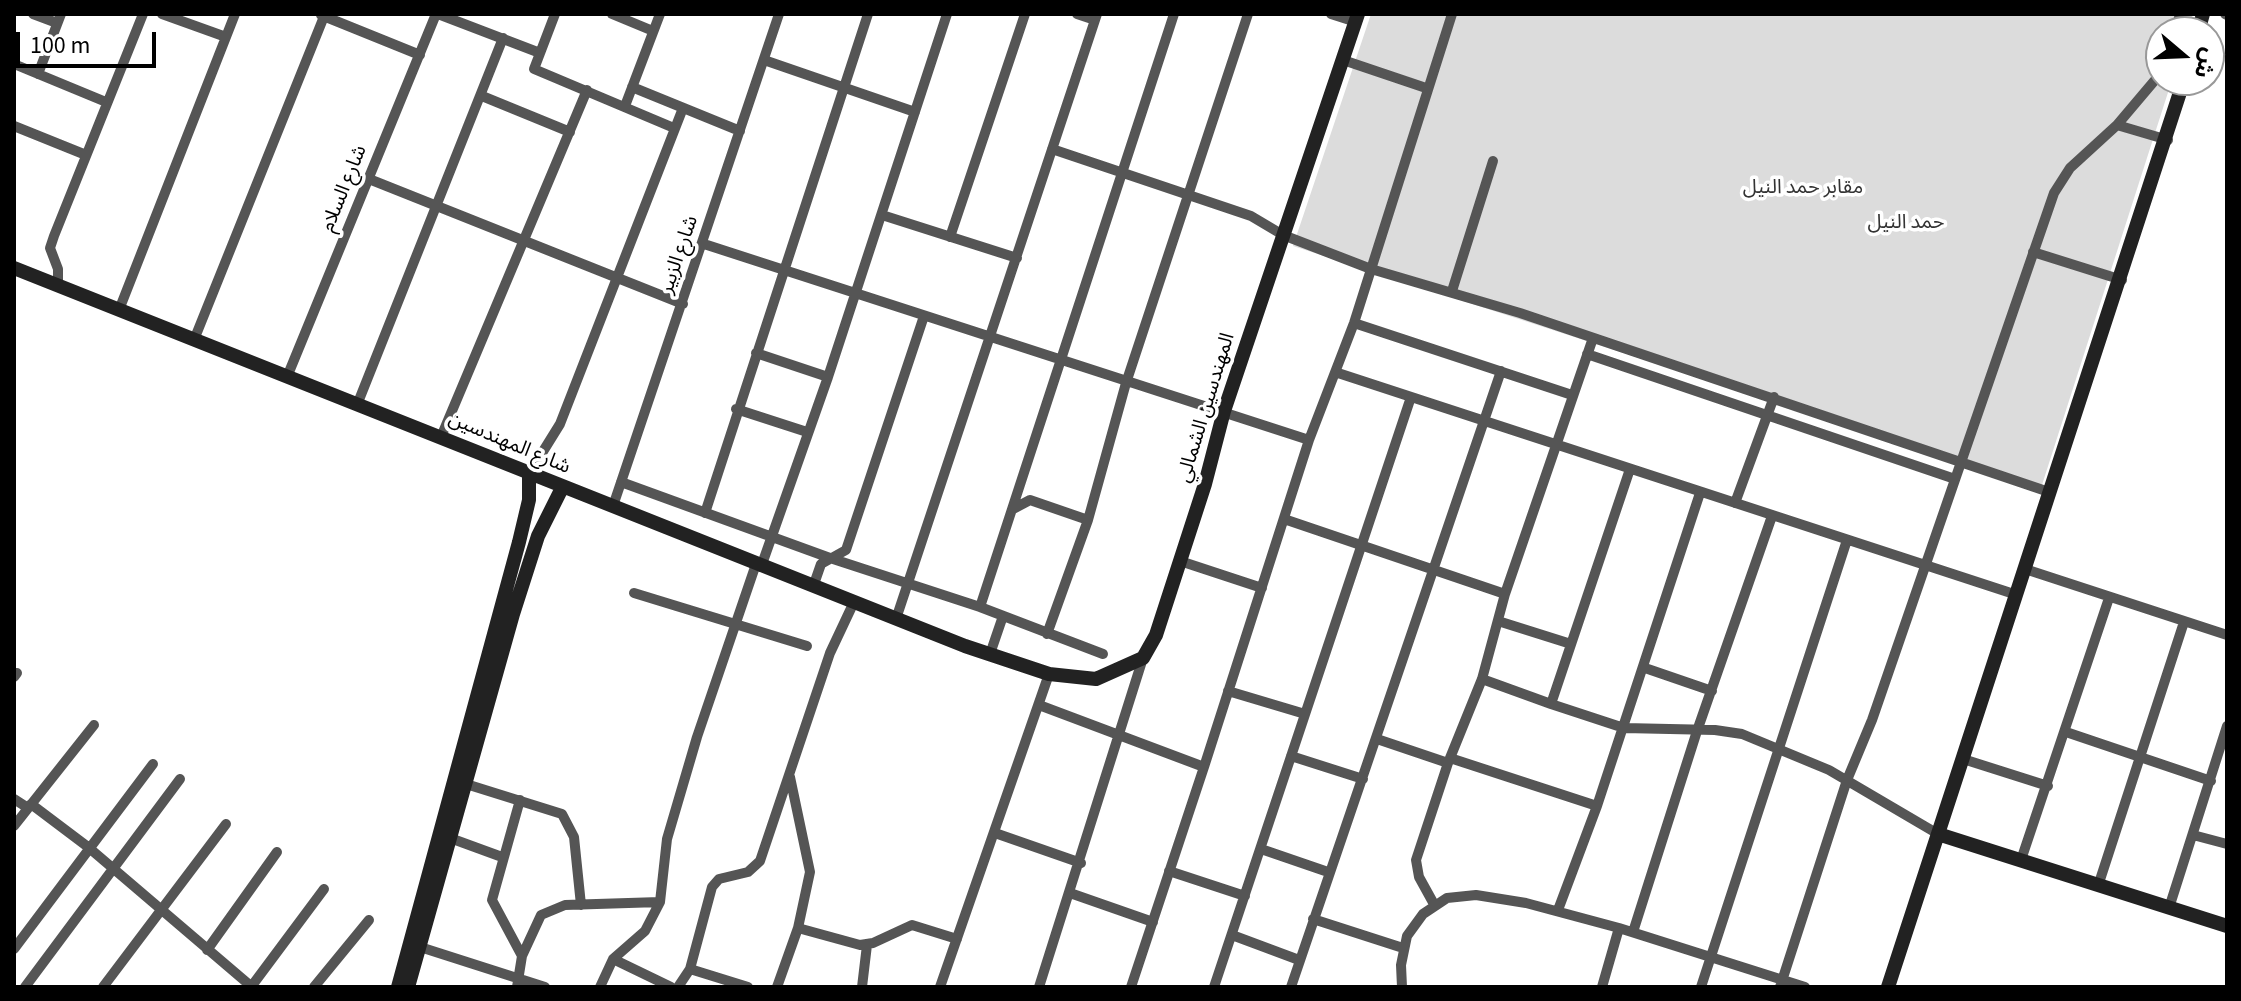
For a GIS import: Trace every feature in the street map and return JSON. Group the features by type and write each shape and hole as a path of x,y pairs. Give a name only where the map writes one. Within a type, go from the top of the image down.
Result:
{"main road":[{"name":"المهندسين الشمالي","path":"1143,658 1156,635 1224,411 1357,18"},
{"path":"1888,987 2049,492 2168,140 2180,96"},
{"name":"شارع المهندسين","path":"14,268 758,566 990,654"},
{"path":"408,987 450,838 451,815 466,784 523,526 529,474"},
{"path":"398,987 451,815 491,670 538,536 562,488"},
{"path":"990,654 1049,674 1096,679 1143,658"},
{"path":"1938,834 2227,926"}],"street":[{"path":"33,14 59,19 38,74"},
{"path":"58,285 58,269 50,248 143,14"},
{"path":"162,14 226,37"},
{"path":"119,310 235,14"},
{"path":"437,14 540,53"},
{"name":"شارع السلام","path":"287,377 437,14"},
{"path":"555,14 534,69 674,128"},
{"path":"612,14 653,31"},
{"path":"625,106 660,14"},
{"name":"شارع الزبير","path":"613,506 704,244 779,14"},
{"path":"705,513 736,409 785,272 868,14"},
{"path":"600,987 613,959 645,931 660,902 667,839 734,625 772,535 828,377 947,14"},
{"path":"950,237 1025,14"},
{"path":"896,619 1096,17 1077,14"},
{"path":"980,607 1174,14"},
{"path":"1047,634 1088,520 1126,383 1248,14"},
{"path":"1331,14 1357,18"},
{"path":"1131,987 1309,440 1338,373 1452,14"},
{"path":"194,340 323,15 420,55"},
{"path":"357,405 503,38"},
{"path":"764,60 915,112"},
{"path":"1343,60 1426,88"},
{"path":"14,64 106,102"},
{"path":"632,87 740,131"},
{"path":"441,437 587,90"},
{"path":"1782,984 1847,780 1872,720 2033,252 2063,176 2117,125 2145,92"},
{"path":"482,96 570,132"},
{"path":"529,474 560,424 683,108"},
{"path":"2117,125 2168,140"},
{"path":"15,130 86,155"},
{"path":"1052,149 1251,216 1283,235 1371,269 1452,291 2049,492"},
{"path":"1452,291 1493,161"},
{"path":"369,179 683,304"},
{"path":"882,215 1017,258"},
{"path":"704,244 1309,440"},
{"path":"2033,252 2122,280"},
{"path":"813,587 821,564 846,550 924,316"},
{"path":"1354,323 1572,395"},
{"path":"1435,906 1415,868 1449,761 1482,679 1505,594 1593,338"},
{"path":"756,353 828,377"},
{"path":"1587,354 1955,479"},
{"path":"1291,987 1328,872 1377,739 1431,568 1501,371"},
{"path":"1338,373 2017,595"},
{"path":"1214,987 1411,397"},
{"path":"1735,503 1774,397"},
{"path":"736,409 807,432"},
{"path":"1551,704 1630,469"},
{"path":"621,482 830,558 980,607 1103,654"},
{"path":"1558,910 1645,668 1700,493"},
{"path":"1011,510 1030,500 1088,520"},
{"path":"1633,932 1697,731 1772,516"},
{"path":"1284,519 1505,594"},
{"path":"1701,987 1847,540"},
{"path":"1180,561 1262,588"},
{"path":"2025,569 2227,635"},
{"path":"634,593 807,646"},
{"path":"2021,860 2109,598"},
{"path":"678,987 690,969 712,887 719,879 748,872 758,864 830,653 854,602"},
{"path":"990,654 1003,616"},
{"path":"1498,621 1571,644"},
{"path":"2098,886 2184,622"},
{"path":"1039,987 1081,863 1143,658"},
{"path":"1645,668 1712,691"},
{"path":"940,987 1049,674"},
{"path":"1482,679 1624,728 1728,730 1779,747 1847,780 1938,834"},
{"path":"1228,691 1305,714"},
{"path":"1039,705 1204,767"},
{"path":"14,826 94,725"},
{"path":"2169,908 2225,741 2227,726"},
{"path":"2066,732 2211,781"},
{"path":"1377,739 1597,806"},
{"path":"1291,756 1363,779"},
{"path":"1963,759 2048,786"},
{"path":"14,949 153,764"},
{"path":"777,987 798,928 810,872 789,775"},
{"path":"25,987 180,779"},
{"path":"466,784 556,810 574,837 581,905"},
{"path":"14,799 30,806 88,847 251,987 324,889"},
{"path":"520,800 492,900 522,956"},
{"path":"103,987 226,824"},
{"path":"995,833 1081,863"},
{"path":"2193,835 2227,844"},
{"path":"450,838 502,857"},
{"path":"1261,849 1328,872"},
{"path":"207,950 277,852"},
{"path":"1169,871 1245,896"},
{"path":"1070,893 1153,922"},
{"path":"1402,987 1403,948 1412,927 1447,898 1476,895 1558,910 1711,957 1782,984 1805,987"},
{"path":"518,983 522,956 541,915 553,908 660,902"},
{"path":"1313,919 1403,948"},
{"path":"314,987 369,920"},
{"path":"798,928 867,945 912,925 957,939"},
{"path":"1602,987 1619,928"},
{"path":"1232,935 1299,960"},
{"path":"862,987 867,945"},
{"path":"420,947 518,983 545,987"},
{"path":"613,959 671,987"},
{"path":"690,969 748,987"}],"green space":[{"name":"مقابر حمد النيل","path":"1371,14 2193,14 2145,16 2145,96 2167,96 2041,488 1293,246"}],"park label":[{"name":"حمد النيل","path":"1906,224"}]}
